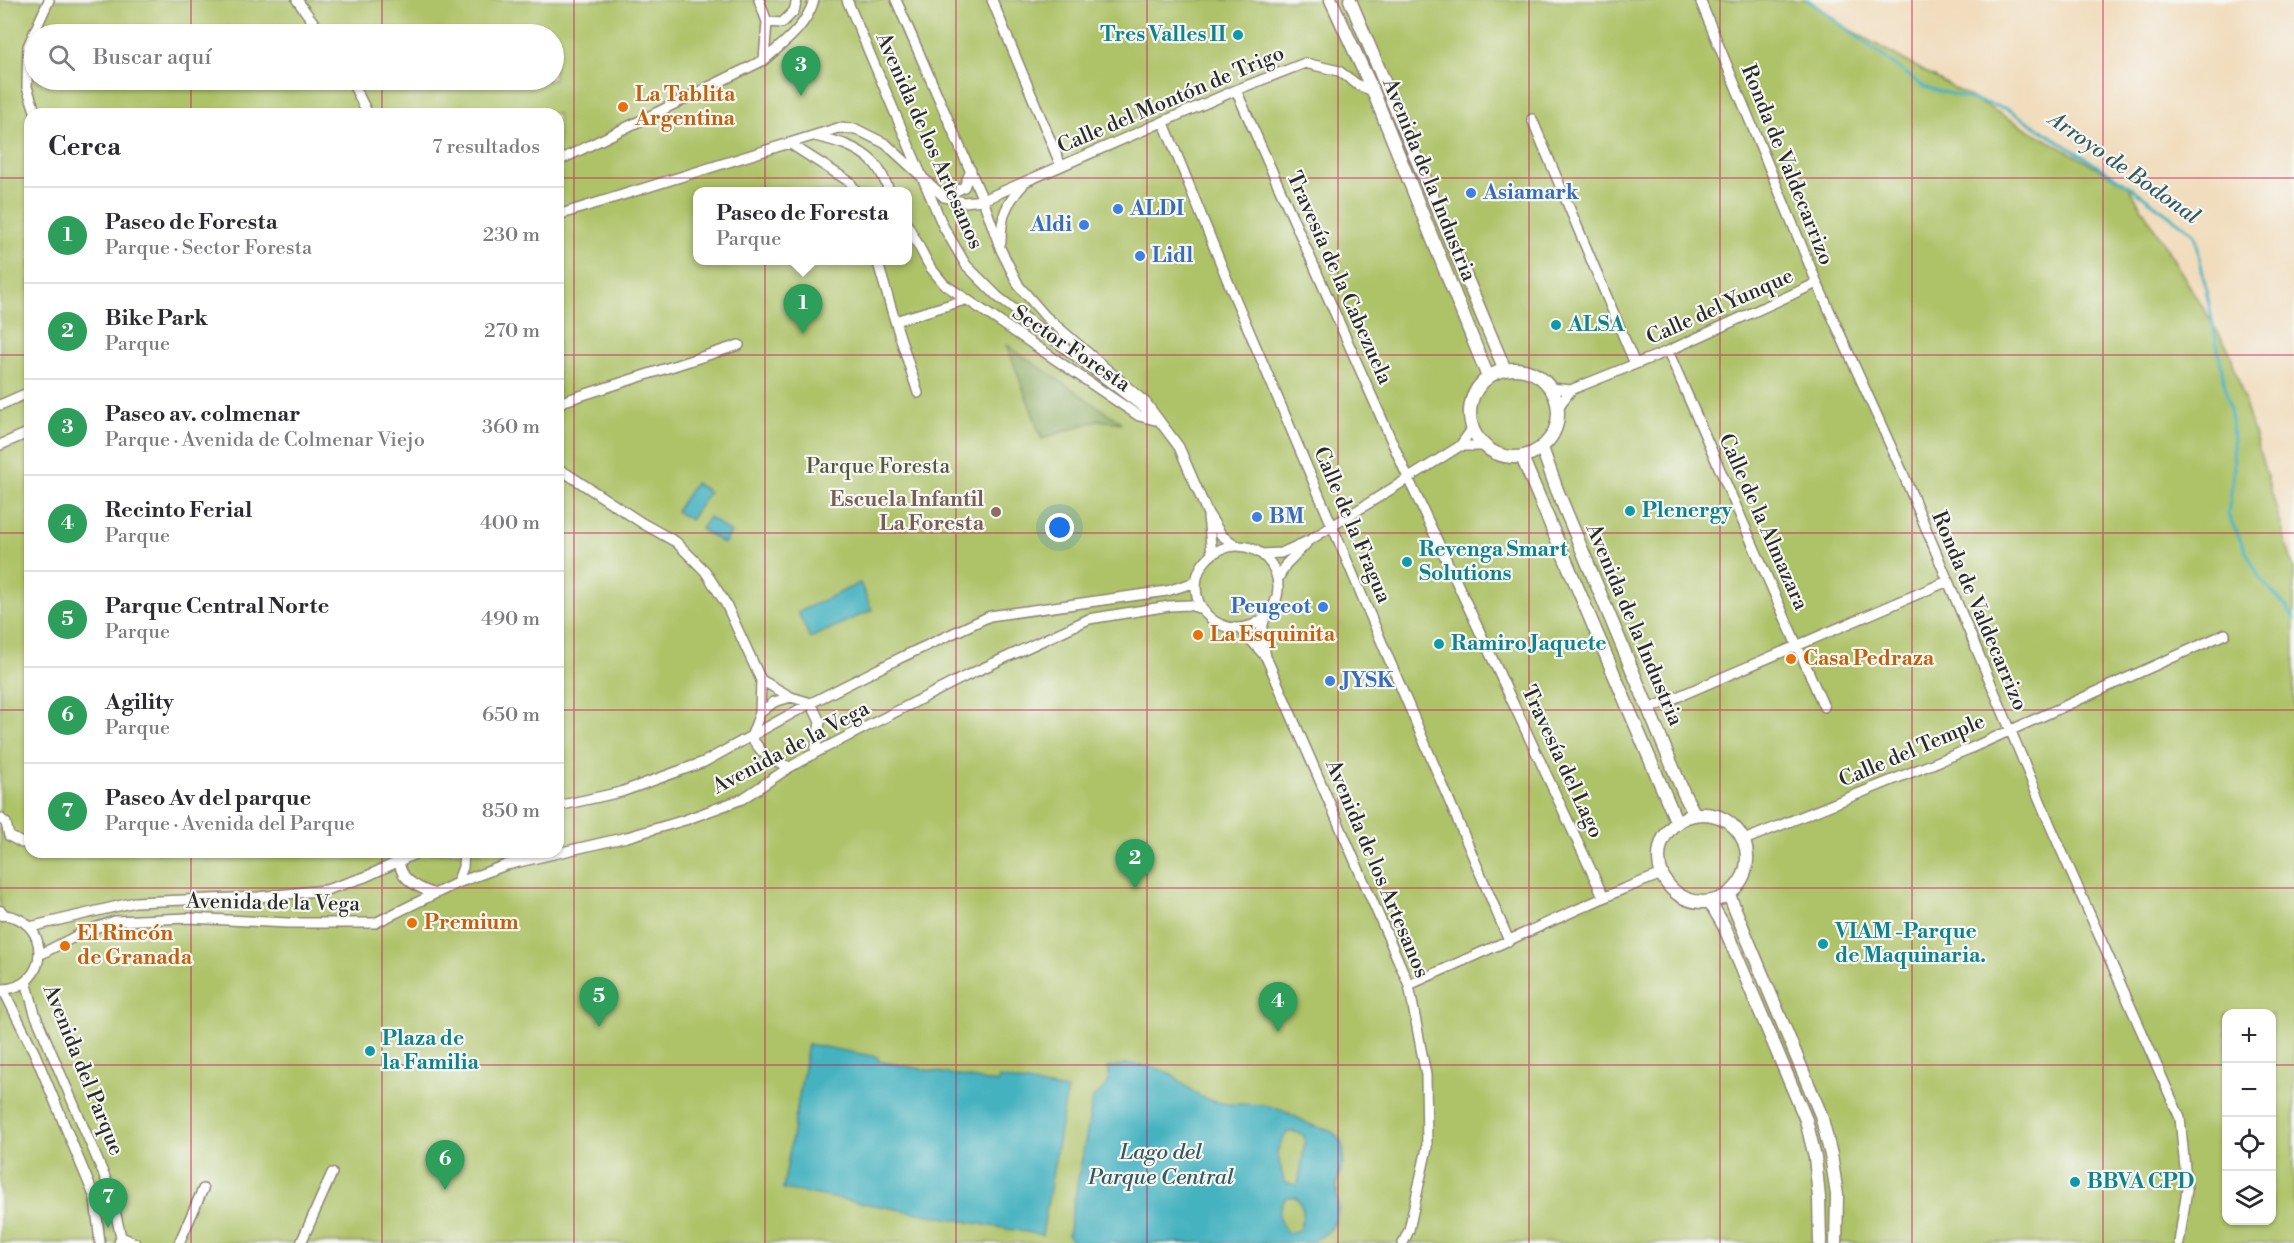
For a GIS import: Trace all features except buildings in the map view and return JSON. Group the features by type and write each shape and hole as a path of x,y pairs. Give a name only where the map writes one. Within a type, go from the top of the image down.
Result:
{"street":[{"path":"39,24 50,0"},
{"path":"297,0 315,24"},
{"path":"759,0 767,22 764,60"},
{"path":"767,22 782,23 794,11 797,0"},
{"path":"564,158 764,60 793,36 810,15 814,0"},
{"name":"Avenida de los Artesanos","path":"847,0 943,226 966,265 998,297 1161,421"},
{"name":"Avenida de los Artesanos","path":"896,0 971,170 1001,250 1019,286 1037,307 1146,403 1179,447 1207,512 1222,536 1236,545"},
{"path":"992,0 1061,166"},
{"name":"Avenida de la Industria","path":"1331,0 1373,91 1488,377"},
{"name":"Avenida de la Industria","path":"1350,0 1505,370"},
{"name":"Ronda de Valdecarrizo","path":"1700,0 1817,283 1902,471 2009,729 2180,1118 2187,1189 2179,1243"},
{"name":"Calle del Montón de Trigo","path":"983,200 1236,90 1305,63 1339,71 1358,85 1373,91"},
{"path":"28,90 34,108"},
{"path":"356,90 365,108"},
{"name":"Travesía de la Cabezuela","path":"1236,90 1409,480"},
{"path":"1533,118 1635,364"},
{"name":"Calle de la Fragua","path":"1164,123 1227,279 1509,941"},
{"path":"564,213 838,128 856,129 886,144 944,197 964,202 983,200"},
{"path":"813,136 842,143 858,150 875,163 887,187"},
{"path":"789,143 850,182 853,187"},
{"path":"944,197 964,188 971,170"},
{"path":"1001,250 1001,221 1010,199 1027,181"},
{"name":"Sector Foresta","path":"912,233 930,267 944,284 965,300 1139,416 1161,421"},
{"path":"878,265 918,393"},
{"name":"Calle del Yunque","path":"1550,388 1571,390 1668,351 1817,283"},
{"path":"895,321 965,300"},
{"path":"564,401 740,345"},
{"name":"Calle de la Almazara","path":"1668,351 1798,644 1824,708"},
{"path":"1518,369 1530,372 1541,379 1550,388 1558,407 1557,422 1552,436 1542,448 1522,457 1508,457 1483,446 1472,429 1469,415 1471,400 1478,387 1488,377 1505,370 1518,369"},
{"path":"1558,407 1571,390"},
{"path":"0,405 24,395"},
{"path":"1262,554 1281,553 1310,540 1461,446 1472,429"},
{"path":"0,445 24,435"},
{"path":"1461,446 1483,446"},
{"name":"Avenida de la Industria","path":"1542,448 1557,490 1695,815"},
{"name":"Avenida de la Industria","path":"1522,457 1677,823"},
{"path":"564,472 642,523 676,542 705,571 726,604 761,680 760,712 751,737 762,753 775,762 790,767"},
{"name":"Travesía del Lago","path":"1409,480 1605,898"},
{"name":"Avenida de los Artesanos","path":"1207,512 1212,554"},
{"path":"1278,579 1270,561 1250,547 1236,545 1223,548 1212,554 1198,571 1196,582 1198,600 1209,618 1219,624 1241,628 1250,627 1265,618 1277,600 1278,579 1286,564 1310,540"},
{"path":"1649,709 1948,581"},
{"name":"Avenida de la Vega","path":"564,805 621,792 704,762 900,658 990,616 1167,591 1196,582"},
{"name":"Avenida de la Vega","path":"564,852 686,820 742,799 815,753 966,676 1089,620 1169,606 1189,605 1202,609"},
{"name":"Avenida de los Artesanos","path":"1265,618 1261,631 1266,657 1409,985 1426,1075 1427,1148 1409,1230 1403,1243"},
{"name":"Avenida de los Artesanos","path":"1241,628 1266,657"},
{"name":"Calle del Temple","path":"1744,840 1969,749 2009,729 2225,634"},
{"path":"761,680 791,697 811,704 820,722 815,753"},
{"path":"760,712 774,702 791,697"},
{"path":"1695,815 1710,815 1724,819 1744,840 1747,855 1746,870 1739,884 1729,895 1710,902 1695,902 1681,896 1670,887 1662,874 1659,861 1661,846 1667,834 1677,823 1695,815"},
{"path":"0,818 6,823 9,836 24,842"},
{"name":"Avenida de la Vega","path":"30,927 135,902 258,897 326,890 365,877 396,858"},
{"path":"399,858 404,878 416,887 434,894"},
{"path":"457,883 464,867 464,858"},
{"name":"Avenida de la Vega","path":"39,955 86,931 115,921 188,918 288,923 375,923 457,883 506,866 539,858"},
{"path":"1409,985 1662,874"},
{"path":"1729,895 1821,1115 1831,1155 1837,1195 1836,1243"},
{"path":"1710,902 1724,926 1806,1120 1817,1177 1820,1243"},
{"path":"1,914 22,920 30,927 38,940 39,955 34,972 26,981 15,987 2,989"},
{"name":"Avenida del Parque","path":"26,981 35,1014 110,1189 120,1240"},
{"name":"Avenida del Parque","path":"2,989 35,1054 95,1198 100,1243"},
{"path":"301,1243 332,1173"},
{"path":"180,1243 203,1190"},
{"path":"120,1240 135,1243"}],"green space":[{"name":"Parque Foresta","path":"0,0 1808,0 1843,26 2128,185 2230,352 2294,569 2294,1243 0,1243"},
{"path":"1007,345 1122,423 1097,420 1042,439"}],"water":[{"path":"695,483 709,492 690,520 676,511"},
{"path":"709,517 731,533 724,544 701,529"},
{"path":"860,583 872,610 810,638 798,612"},
{"path":"808,1044 878,1057 878,1061 998,1083 999,1078 1067,1090 1042,1235 783,1189"},
{"name":"Lago del Parque Central","path":"1126,1064 1143,1065 1165,1071 1195,1093 1212,1101 1275,1108 1334,1133 1340,1140 1344,1155 1337,1186 1338,1214 1332,1227 1322,1236 1303,1243 1075,1243 1068,1235 1093,1098 1106,1085 1109,1077 1108,1068","holes":["1287,1132 1304,1135 1297,1185 1284,1182 1277,1151","1286,1197 1296,1197 1303,1213 1299,1230 1288,1233 1281,1224 1279,1216"]}],"waterway":[{"name":"Arroyo de Bodonal","path":"1808,0 1924,87 2008,109 2128,185 2195,234 2232,420 2234,471 2228,515 2260,579 2286,606 2294,619"}],"place":[{"name":"Tres Valles II","path":"1238,35"},
{"name":"Paseo av. colmenar","path":"801,96"},
{"name":"La Tablita Argentina","path":"623,107"},
{"name":"Asiamark","path":"1471,193"},
{"name":"ALDI","path":"1118,209"},
{"name":"Aldi","path":"1084,225"},
{"name":"Lidl","path":"1140,256"},
{"name":"ALSA","path":"1556,325"},
{"name":"Paseo de Foresta","path":"803,334"},
{"name":"Plenergy","path":"1630,511"},
{"name":"Escuela Infantil La Foresta","path":"996,512"},
{"name":"BM","path":"1257,517"},
{"name":"Revenga Smart Solutions","path":"1407,562"},
{"name":"Peugeot","path":"1323,607"},
{"name":"La Esquinita","path":"1198,635"},
{"name":"Ramiro Jaquete","path":"1439,644"},
{"name":"Casa Pedraza","path":"1791,659"},
{"name":"JYSK","path":"1330,681"},
{"name":"Bike Park","path":"1135,889"},
{"name":"Premium","path":"412,923"},
{"name":"VIAM -Parque de Maquinaria.","path":"1823,944"},
{"name":"El Rincón de Granada","path":"65,946"},
{"name":"Parque Central Norte","path":"599,1027"},
{"name":"Recinto Ferial","path":"1278,1032"},
{"name":"Plaza de la Familia","path":"370,1051"},
{"name":"BBVA CPD","path":"2075,1182"},
{"name":"Agility","path":"445,1190"},
{"name":"Paseo Av del parque","path":"108,1228"}]}
